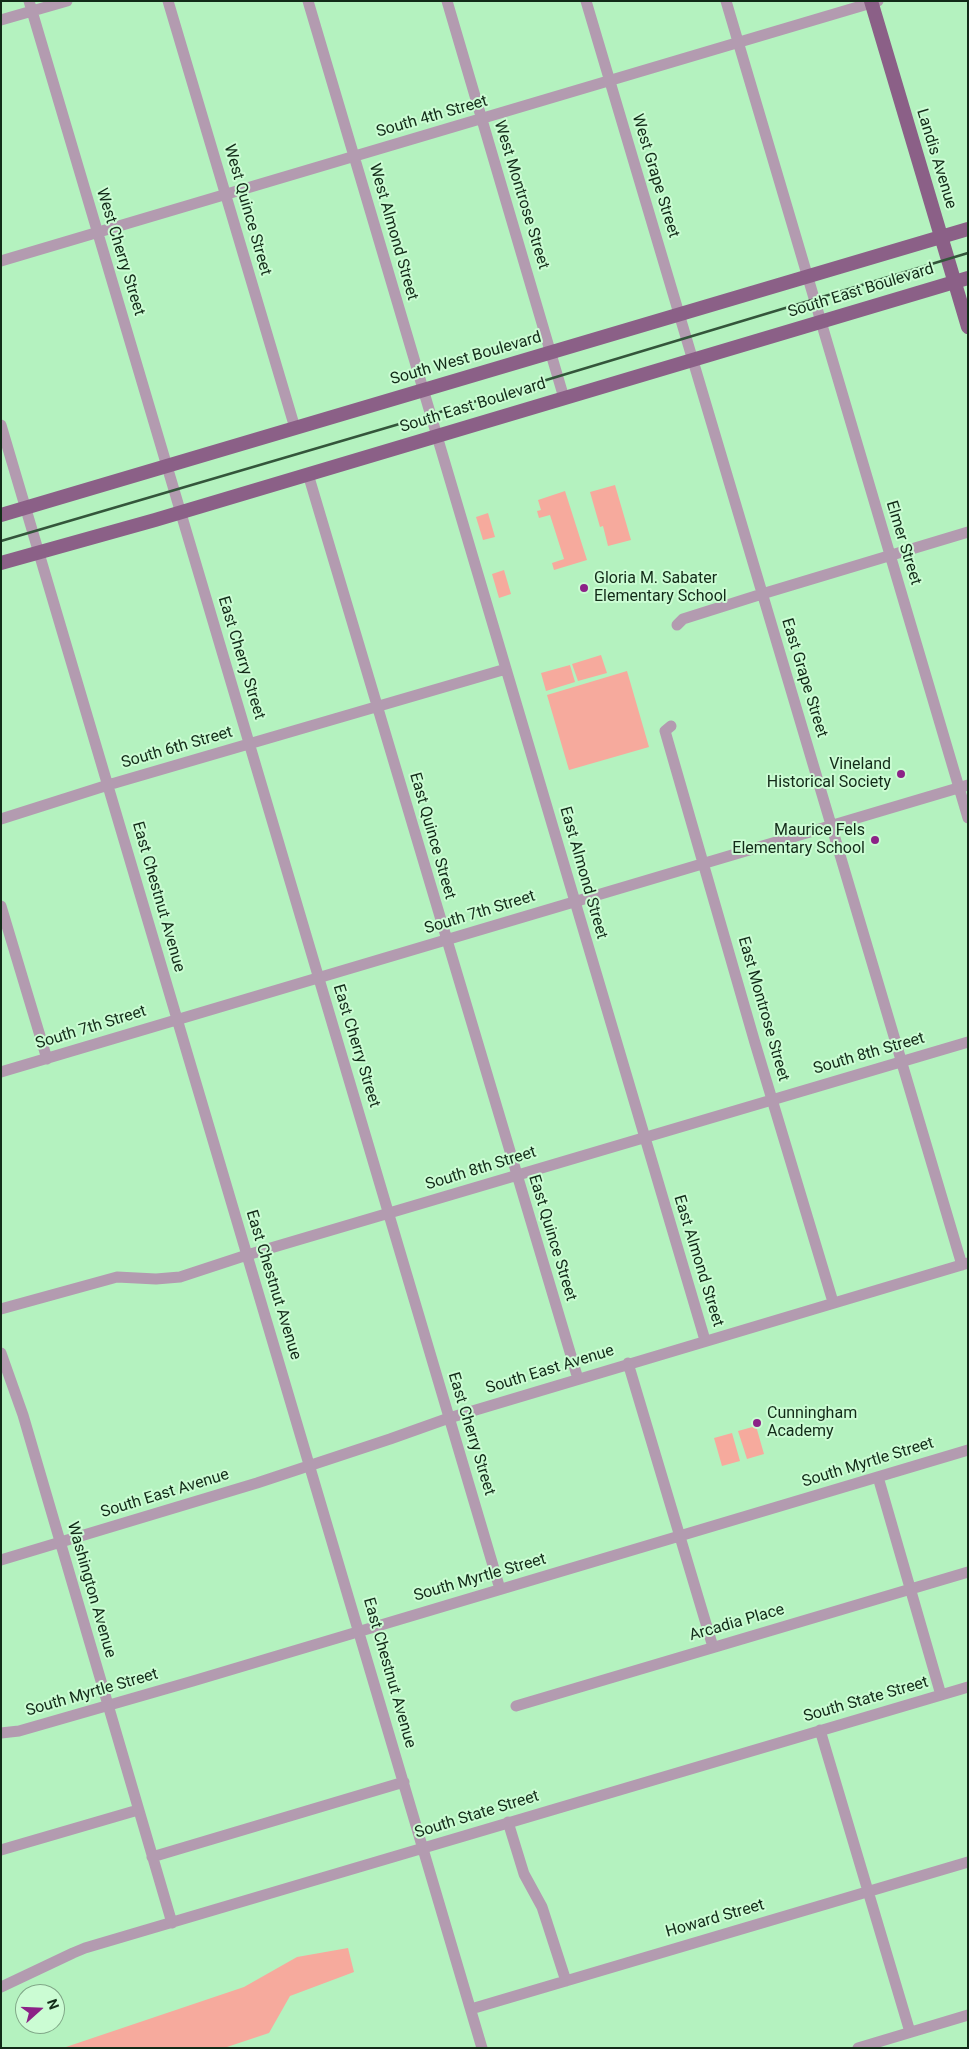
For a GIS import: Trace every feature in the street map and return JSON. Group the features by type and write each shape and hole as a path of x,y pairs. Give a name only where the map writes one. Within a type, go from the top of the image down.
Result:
{"main road":[{"name":"Landis Avenue","path":"873,2 941,237 961,280 968,328"},
{"name":"South West Boulevard","path":"1,516 968,229"},
{"name":"South East Boulevard","path":"1,563 181,512 961,280"}],"street":[{"path":"1,20 31,6 67,1"},
{"name":"West Quince Street","path":"168,1 295,428"},
{"name":"West Almond Street","path":"308,1 430,415"},
{"name":"West Montrose Street","path":"447,1 564,398"},
{"name":"West Grape Street","path":"586,1 693,359"},
{"name":"Elmer Street","path":"726,1 890,556 963,787 968,818"},
{"name":"South 4th Street","path":"1,261 873,2"},
{"name":"West Cherry Street","path":"31,6 181,512"},
{"name":"East Grape Street","path":"693,359 900,1062 965,1264"},
{"name":"East Almond Street","path":"430,415 705,1340"},
{"name":"East Chestnut Avenue","path":"1,425 482,2048"},
{"name":"East Quince Street","path":"308,474 578,1379"},
{"name":"East Cherry Street","path":"181,512 500,1589"},
{"path":"677,625 683,619 968,532"},
{"name":"South 6th Street","path":"1,819 108,785 506,669"},
{"name":"East Montrose Street","path":"670,726 666,732 703,864 833,1302"},
{"name":"South 7th Street","path":"1,1072 963,787"},
{"path":"1,906 47,1058"},
{"name":"South 8th Street","path":"1,1309 117,1277 156,1279 180,1277 247,1255 968,1042"},
{"name":"South East Avenue","path":"1,1560 310,1465 449,1418 628,1363 965,1264"},
{"name":"Washington Avenue","path":"1,1353 23,1415 172,1923"},
{"path":"628,1363 713,1647"},
{"name":"South Myrtle Street","path":"1,1733 19,1731 107,1706 968,1450"},
{"path":"878,1477 941,1695"},
{"name":"Arcadia Place","path":"516,1706 968,1572"},
{"name":"South State Street","path":"1,1987 72,1952 968,1687"},
{"path":"820,1730 910,2032"},
{"path":"152,1857 404,1782"},
{"path":"1,1850 138,1810"},
{"path":"508,1822 524,1874 542,1906 566,1981"},
{"name":"Howard Street","path":"471,2009 968,1862"},
{"path":"858,2048 891,2043 910,2032 968,2015"}],"shaded area":[{"path":"615,485 631,540 608,546 603,526 600,527 590,492"},
{"path":"565,491 587,560 554,570 552,563 564,559 550,515 539,518 537,511 541,510 538,500"},
{"path":"488,513 495,537 483,540 476,517"},
{"path":"504,570 511,594 499,598 492,574"},
{"path":"601,655 607,673 578,681 572,664"},
{"path":"570,665 575,682 546,691 541,673"},
{"path":"627,671 649,747 569,770 547,695"},
{"path":"756,1426 764,1454 747,1459 738,1431"},
{"path":"732,1433 740,1461 722,1466 714,1438"},
{"path":"348,1948 354,1972 290,1996 269,2033 224,2048 63,2048 244,1987 297,1957"}],"railway":[{"path":"1,541 430,415 968,253"}],"place":[{"name":"Gloria M. Sabater Elementary School","path":"584,588"},
{"name":"Vineland Historical Society","path":"901,774"},
{"name":"Maurice Fels Elementary School","path":"875,840"},
{"name":"Cunningham Academy","path":"757,1423"}]}
